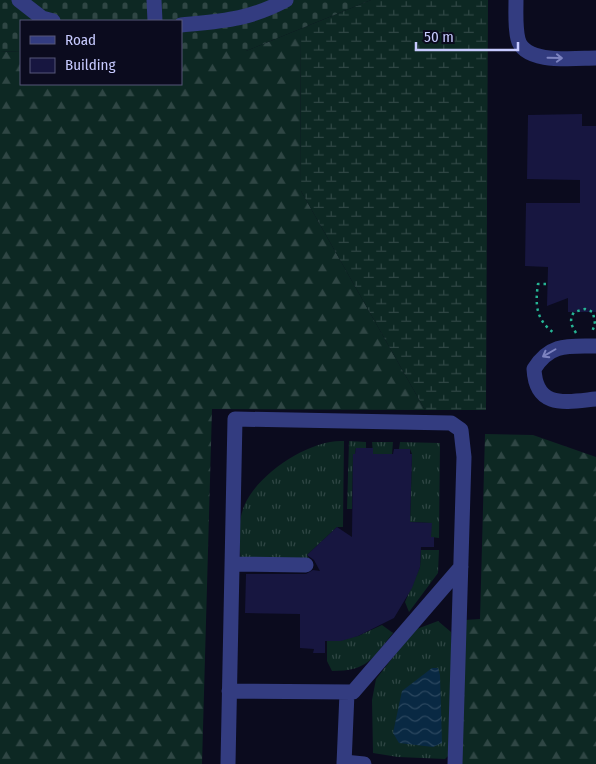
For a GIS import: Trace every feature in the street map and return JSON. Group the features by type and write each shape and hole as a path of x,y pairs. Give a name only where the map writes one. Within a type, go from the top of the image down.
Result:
{"lane":[{"path":"19,0 42,18 49,20"},
{"path":"154,0 155,20"},
{"path":"182,25 230,21 263,13 286,0"},
{"path":"516,0 518,41 529,54 546,58 596,58"},
{"path":"594,340 548,350 534,369 534,382 539,394 552,400 567,402 596,399"},
{"path":"228,764 235,419 322,419 451,423 457,425 463,438 455,764"},
{"path":"232,564 306,565"},
{"path":"229,691 353,692 461,567"},
{"path":"346,693 344,763 364,764"}],"path":[{"path":"546,284 538,284 537,315 546,327 554,333"},
{"path":"577,334 571,326 571,318 574,312 585,309 594,312 594,340"}],"green space":[{"path":"0,0 371,0 246,51 182,51 182,20 20,20 20,51 0,52"},
{"path":"371,0 488,0 486,410 425,410 301,191 300,29"},
{"path":"300,29 301,191 425,410 212,409 202,764 0,764 0,52 20,51 20,85 182,85 182,51 246,51"},
{"path":"485,434 533,435 596,457 596,764 461,764 465,620 480,619"},
{"path":"344,441 343,527 337,527 307,555 311,562 241,561 239,532 242,511 252,492 274,470 301,452 331,442"},
{"path":"349,441 366,442 366,448 356,448 355,454 353,454 352,509 347,509"},
{"path":"372,442 393,442 392,454 373,454"},
{"path":"400,442 440,443 439,538 431,537 431,523 410,522 412,454 410,449 399,449"},
{"path":"421,550 439,550 438,573 409,612 405,602 420,567"},
{"path":"438,621 451,632 451,753 445,759 398,757 373,753 372,700 376,679 414,630"},
{"path":"382,625 393,633 368,662 354,669 332,671 327,661 327,641 358,636"}],"water":[{"path":"432,668 438,668 440,675 442,743 433,747 399,743 393,733 402,691"}],"building":[{"path":"582,114 582,126 596,126 596,312 568,312 568,298 547,306 548,267 525,266 526,203 580,203 580,180 527,179 528,115"},
{"path":"356,448 373,448 373,454 393,454 394,449 410,449 410,454 412,454 410,522 432,523 431,537 434,537 434,547 421,547 420,567 412,588 394,618 358,636 341,641 325,641 325,653 313,653 314,649 300,648 300,614 245,613 246,574 306,574 313,570 320,571 314,560 307,555 337,527 352,537 353,454 355,454"}]}
